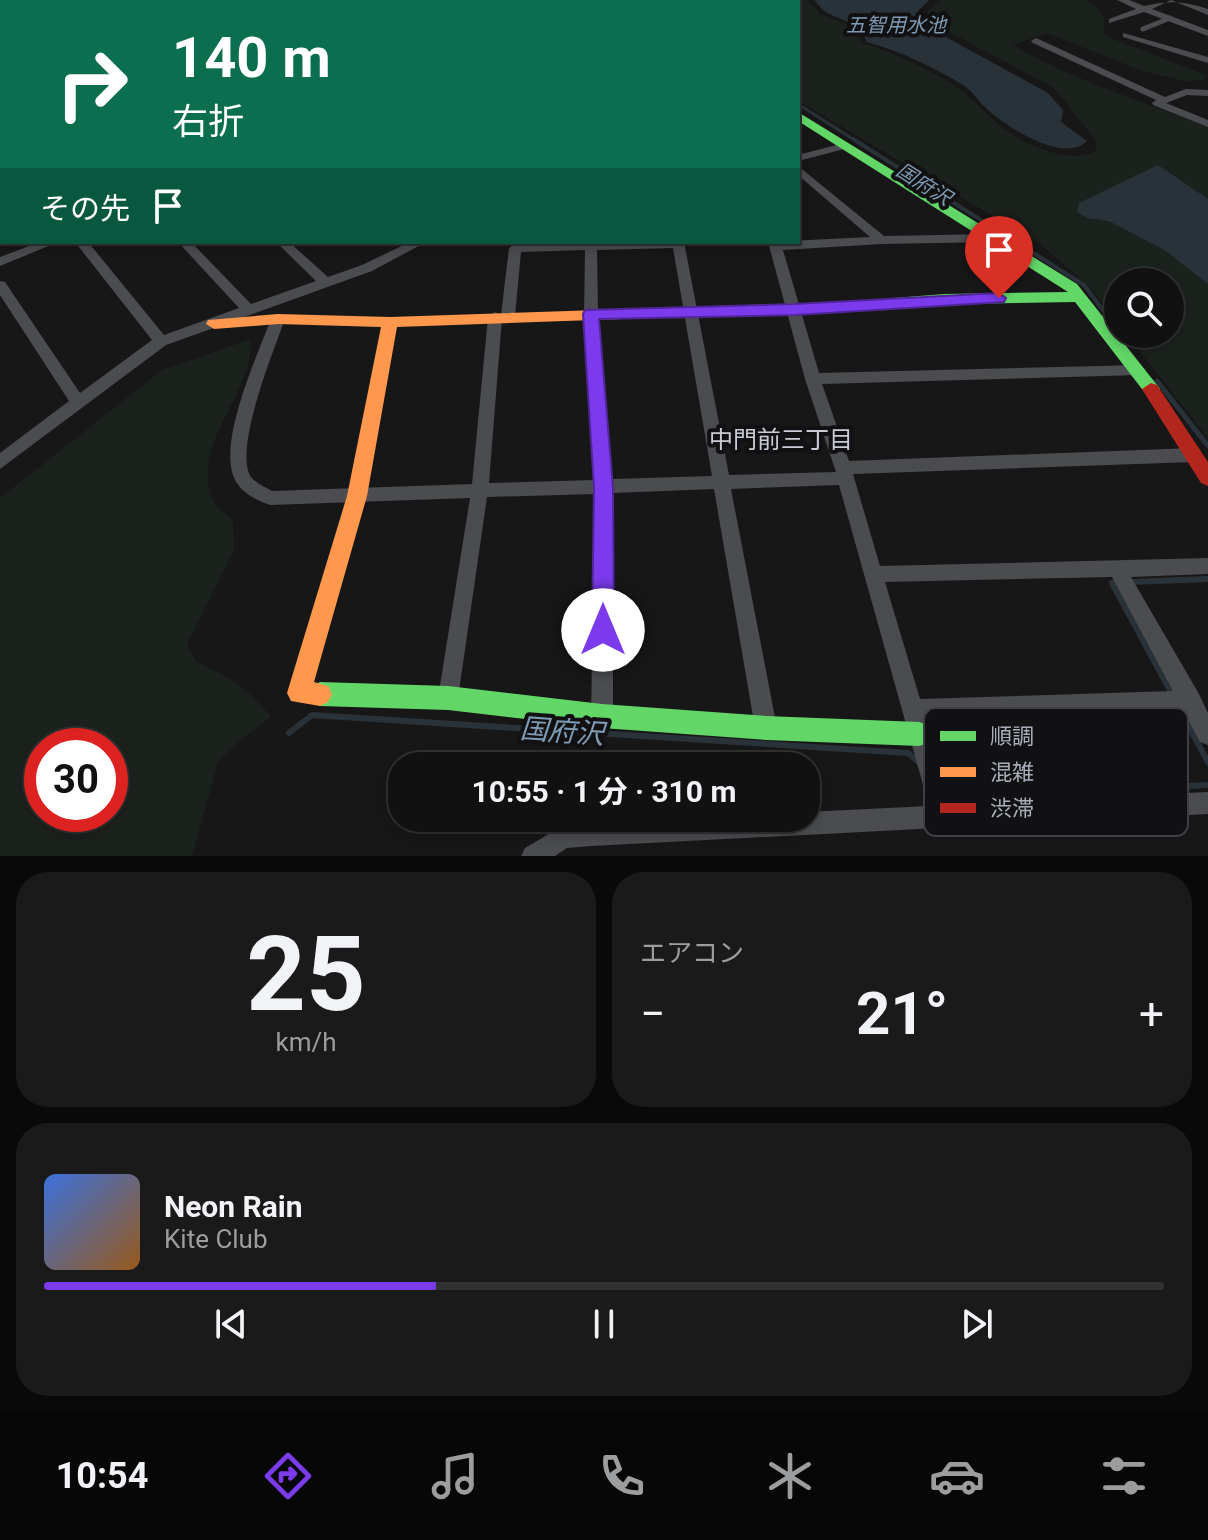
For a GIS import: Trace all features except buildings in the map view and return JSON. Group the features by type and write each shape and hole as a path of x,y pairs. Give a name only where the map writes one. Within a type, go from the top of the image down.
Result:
{"street":[{"path":"1121,0 1208,33"},
{"path":"1112,21 1167,0"},
{"path":"1175,0 1208,12"},
{"path":"1126,35 1208,60"},
{"path":"1036,41 1162,99"},
{"path":"1208,93 1186,92 1157,103 1208,124"},
{"path":"800,117 1072,287 1139,370 1208,478"},
{"path":"800,157 844,146"},
{"path":"800,171 881,240"},
{"path":"800,243 992,238"},
{"path":"0,262 47,244"},
{"path":"83,244 161,341"},
{"path":"186,244 250,311"},
{"path":"284,244 326,283"},
{"path":"384,244 398,255"},
{"path":"0,462 161,341 326,283 398,255 417,244"},
{"path":"448,698 480,490 501,317 515,248 592,244 591,314 604,488 602,716"},
{"path":"678,244 766,728"},
{"path":"775,244 924,751"},
{"path":"0,285 78,402"},
{"path":"214,324 278,319 390,322 795,310 945,299 1080,297"},
{"path":"278,319 241,428 239,472 246,484 270,498 604,488 1193,455"},
{"path":"390,322 357,496 299,693 448,698 602,716 766,728 919,734"},
{"path":"813,379 1139,370"},
{"path":"874,574 1208,566"},
{"path":"1117,569 1208,734"},
{"path":"975,708 1192,701"},
{"path":"913,710 924,710"},
{"path":"1188,804 1208,803"},
{"path":"533,856 564,837 591,834 924,817"}],"lane":[{"path":"1143,29 1170,18"}],"shaded area":[{"path":"800,0 808,0 820,14 854,27 862,43 897,55 942,78 1008,132 1046,151 1060,154 1086,155 1096,150 1097,142 1054,88 934,24 928,11 939,0 1086,0 1098,9 1105,20 1103,33 1108,37 1201,73 1206,78 1203,80 1185,81 1142,71 1047,33 1013,45 1085,80 1208,127 1208,438 1137,348 1184,348 1184,268 1104,268 1104,305 1090,287 1039,243 800,102"},
{"path":"251,339 243,380 216,437 208,477 213,501 233,521 234,550 187,644 196,662 238,684 271,717 218,762 192,856 0,856 0,498 162,370"}],"water":[{"name":"五智用水池","path":"814,0 929,0 918,11 921,20 933,30 1048,93 1063,110 1061,122 1087,141 1077,147 1065,148 1051,146 1023,134 989,111 963,85 916,60 867,42 861,28 825,12"},
{"path":"1158,165 1208,199 1208,284 1166,251 1109,221 1087,218 1077,212 1079,203"}],"waterway":[{"name":"国府沢","path":"800,105 856,141"},
{"name":"国府沢","path":"853,139 1084,285 1104,312"},
{"name":"国府沢","path":"1157,381 1208,446"},
{"name":"国府沢","path":"1129,582 1208,579"},
{"name":"国府沢","path":"1119,582 1112,583 1172,694"},
{"name":"国府沢","path":"289,733 312,715 908,753 921,764"},
{"name":"国府沢","path":"1188,725 1208,762"},
{"name":"国府沢","path":"1188,786 1208,785"}],"traffic: fast":[{"path":"800,117 1072,287 1151,389"},
{"path":"842,307 945,299 1080,297"},
{"path":"320,694 448,698 602,716 766,728 919,734"}],"traffic: slow":[{"path":"214,324 278,319 390,322 842,307"},
{"path":"320,694 299,693 357,496 390,322"}],"traffic: jam":[{"path":"1151,389 1208,478"}],"district":[{"name":"中門前三丁目","path":"781,440"}],"route":[{"path":"603,630 604,488 591,314 795,310 999,298"}]}
